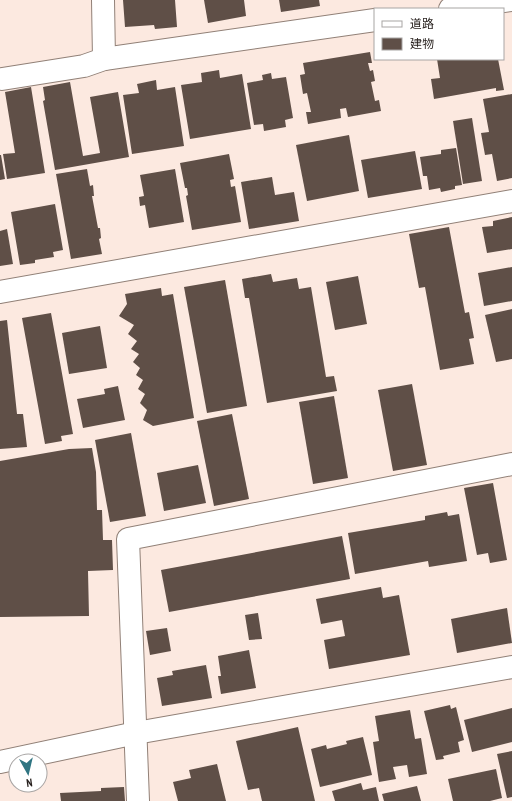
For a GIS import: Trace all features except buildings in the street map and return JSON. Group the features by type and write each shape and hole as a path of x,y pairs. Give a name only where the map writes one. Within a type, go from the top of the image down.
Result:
{"street":[{"path":"103,0 104,59"},
{"path":"457,8 511,0"},
{"path":"2,79 84,66 104,59 374,20"},
{"path":"0,292 512,201"},
{"path":"138,801 128,539 512,464"},
{"path":"0,762 136,733 512,667"}]}
